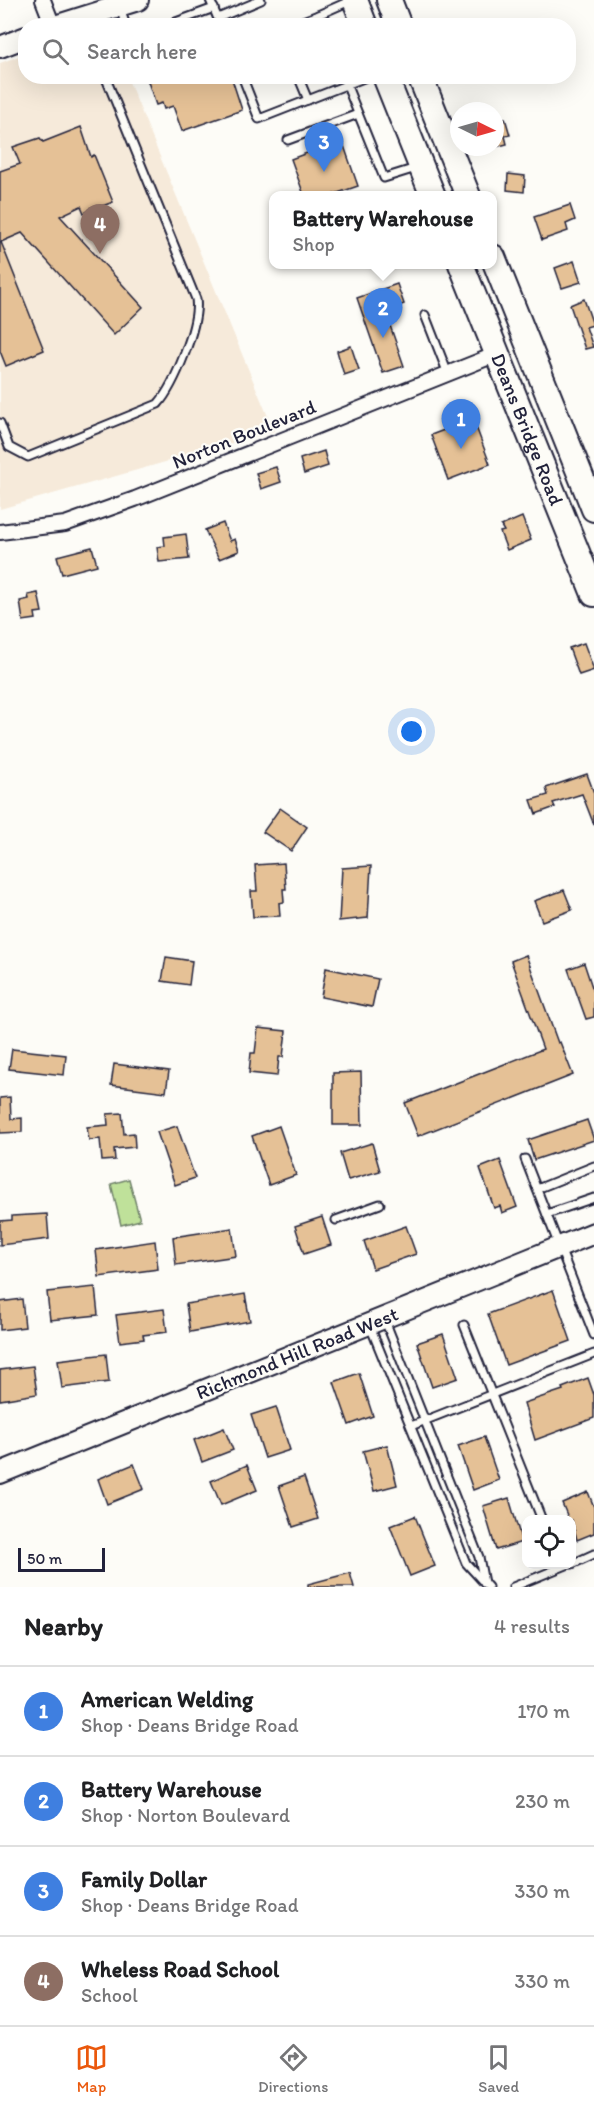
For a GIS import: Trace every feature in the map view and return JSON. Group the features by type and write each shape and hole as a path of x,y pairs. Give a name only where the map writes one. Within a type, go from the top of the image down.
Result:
{"highway":[{"path":"389,0 396,18"},
{"path":"345,1 359,18"},
{"path":"388,84 431,191"},
{"path":"423,84 466,191"},
{"name":"Deans Bridge Road","path":"463,269 594,593"},
{"name":"Deans Bridge Road","path":"497,269 594,509"}],"street":[{"path":"43,0 51,18"},
{"path":"92,18 117,11 138,0"},
{"path":"0,47 18,40"},
{"name":"Norton Boulevard","path":"0,532 65,524 135,499 497,354"},
{"name":"Richmond Hill Road West","path":"0,1473 594,1233"}],"lane":[{"path":"210,0 218,18 261,0"},
{"path":"310,18 345,1"},
{"path":"187,18 214,8"},
{"path":"1,428 9,447 28,457 158,404 171,386 196,316 196,299 108,84"},
{"path":"246,84 259,119 346,85 384,178 422,166"},
{"path":"301,84 308,100"},
{"path":"288,140 358,114"},
{"path":"425,315 448,374"},
{"path":"525,1159 594,1335"},
{"path":"537,1190 594,1166"},
{"path":"547,1214 594,1198"},
{"path":"336,1220 380,1204"},
{"path":"377,1321 425,1420 479,1557 487,1586"},
{"path":"377,1321 411,1426 466,1563 487,1586"},
{"path":"464,1325 540,1515"},
{"path":"411,1426 594,1354"},
{"path":"576,1561 594,1554"},
{"path":"513,1587 526,1585 558,1569"}],"shaded area":[{"path":"18,57 18,84 130,84 274,431 0,509 0,63"}],"green space":[{"path":"129,1179 140,1220 121,1225 111,1184"}],"building":[{"path":"149,84 234,84 242,110 182,131 173,106 164,109 162,103 156,105"},
{"path":"504,118 510,135 505,136 507,144 504,145"},
{"path":"81,127 91,157 94,155 113,202 84,213 81,206 60,216 143,307 114,335 22,233 1,242 44,350 6,366 0,351 0,171 20,164 13,147 40,138 43,142"},
{"path":"342,140 358,186 344,191 303,191 291,159"},
{"path":"508,174 525,176 524,192 507,190"},
{"path":"570,205 575,220 566,224 568,231 542,240 534,217"},
{"path":"574,261 581,282 562,288 555,268"},
{"path":"397,284 404,304 385,311 404,366 383,373 357,298"},
{"path":"584,299 593,325 586,327 593,347 585,349 570,305"},
{"path":"351,346 359,370 344,375 337,351"},
{"path":"473,419 490,464 448,480 431,435"},
{"path":"324,451 328,466 304,474 300,459"},
{"path":"276,467 281,482 261,489 256,473"},
{"path":"522,517 531,540 507,550 500,532 504,531 501,526"},
{"path":"223,523 230,541 235,539 239,551 219,559 205,530"},
{"path":"186,534 189,559 159,562 157,547 165,546 164,537"},
{"path":"92,547 97,565 62,574 57,556"},
{"path":"38,593 42,612 35,613 36,619 23,621 20,601 29,599 28,595"},
{"path":"584,643 594,670 579,675 569,648"},
{"path":"587,774 594,793 594,825 582,794 553,803 555,807 536,814 531,800 548,795 546,788"},
{"path":"280,808 307,827 291,851 263,832"},
{"path":"284,863 286,889 283,889 284,902 279,903 280,916 253,917 251,891 257,891 255,865"},
{"path":"371,866 368,918 339,921 342,868"},
{"path":"564,890 572,910 542,921 534,901"},
{"path":"526,955 558,1043 560,1042 573,1075 418,1136 405,1103 543,1049 511,961"},
{"path":"166,957 192,961 189,985 162,981"},
{"path":"584,963 594,993 594,1017 586,1019 568,969"},
{"path":"326,968 378,979 372,1007 321,997"},
{"path":"258,1028 286,1031 283,1057 279,1057 277,1076 249,1073 251,1053 255,1053"},
{"path":"12,1049 66,1055 64,1075 9,1069"},
{"path":"114,1064 169,1071 166,1092 111,1085"},
{"path":"361,1072 362,1125 333,1125 333,1073"},
{"path":"10,1097 11,1119 22,1118 22,1132 0,1133 0,1098"},
{"path":"122,1113 124,1134 134,1133 135,1147 114,1149 115,1160 102,1161 100,1139 89,1140 87,1127 108,1125 107,1114"},
{"path":"587,1120 594,1140 534,1160 528,1140"},
{"path":"177,1126 195,1178 175,1185 157,1132"},
{"path":"279,1126 296,1175 269,1185 252,1136"},
{"path":"372,1143 380,1171 348,1180 340,1153"},
{"path":"500,1160 517,1207 502,1213 500,1206 494,1208 480,1168"},
{"path":"47,1214 49,1239 0,1245 0,1221 12,1220 12,1216"},
{"path":"322,1217 331,1245 304,1254 295,1226"},
{"path":"406,1226 416,1254 373,1269 364,1241"},
{"path":"232,1228 236,1256 176,1265 173,1237"},
{"path":"155,1241 158,1269 99,1277 96,1250"},
{"path":"95,1287 98,1315 50,1320 47,1292"},
{"path":"553,1290 571,1341 506,1365 488,1314"},
{"path":"245,1294 250,1321 190,1332 186,1304"},
{"path":"22,1299 25,1327 0,1330 0,1302"},
{"path":"164,1309 167,1332 143,1335 144,1339 120,1342 116,1315"},
{"path":"443,1334 458,1378 432,1387 417,1343"},
{"path":"106,1354 109,1382 62,1388 58,1360"},
{"path":"33,1366 37,1394 0,1400 0,1370"},
{"path":"359,1373 373,1416 349,1425 334,1382"},
{"path":"588,1378 594,1395 594,1418 535,1440 524,1403 563,1390 562,1388"},
{"path":"276,1407 290,1450 265,1458 251,1415"},
{"path":"224,1428 233,1450 202,1462 194,1440"},
{"path":"484,1437 499,1480 473,1490 458,1446"},
{"path":"387,1445 397,1485 374,1491 363,1451"},
{"path":"134,1464 144,1489 107,1504 98,1479"},
{"path":"247,1465 257,1490 221,1505 211,1481"},
{"path":"304,1477 318,1519 293,1527 279,1486"},
{"path":"588,1492 594,1507 594,1533 577,1540 576,1515 567,1515 562,1503"},
{"path":"509,1498 522,1542 496,1550 483,1506"},
{"path":"415,1516 435,1566 410,1576 390,1526"},
{"path":"350,1573 354,1587 308,1587 308,1584"}],"place":[{"name":"Family Dollar","path":"324,172"},
{"name":"Wheless Road School","path":"100,254"},
{"name":"Battery Warehouse","path":"383,338"},
{"name":"American Welding","path":"461,449"}]}
